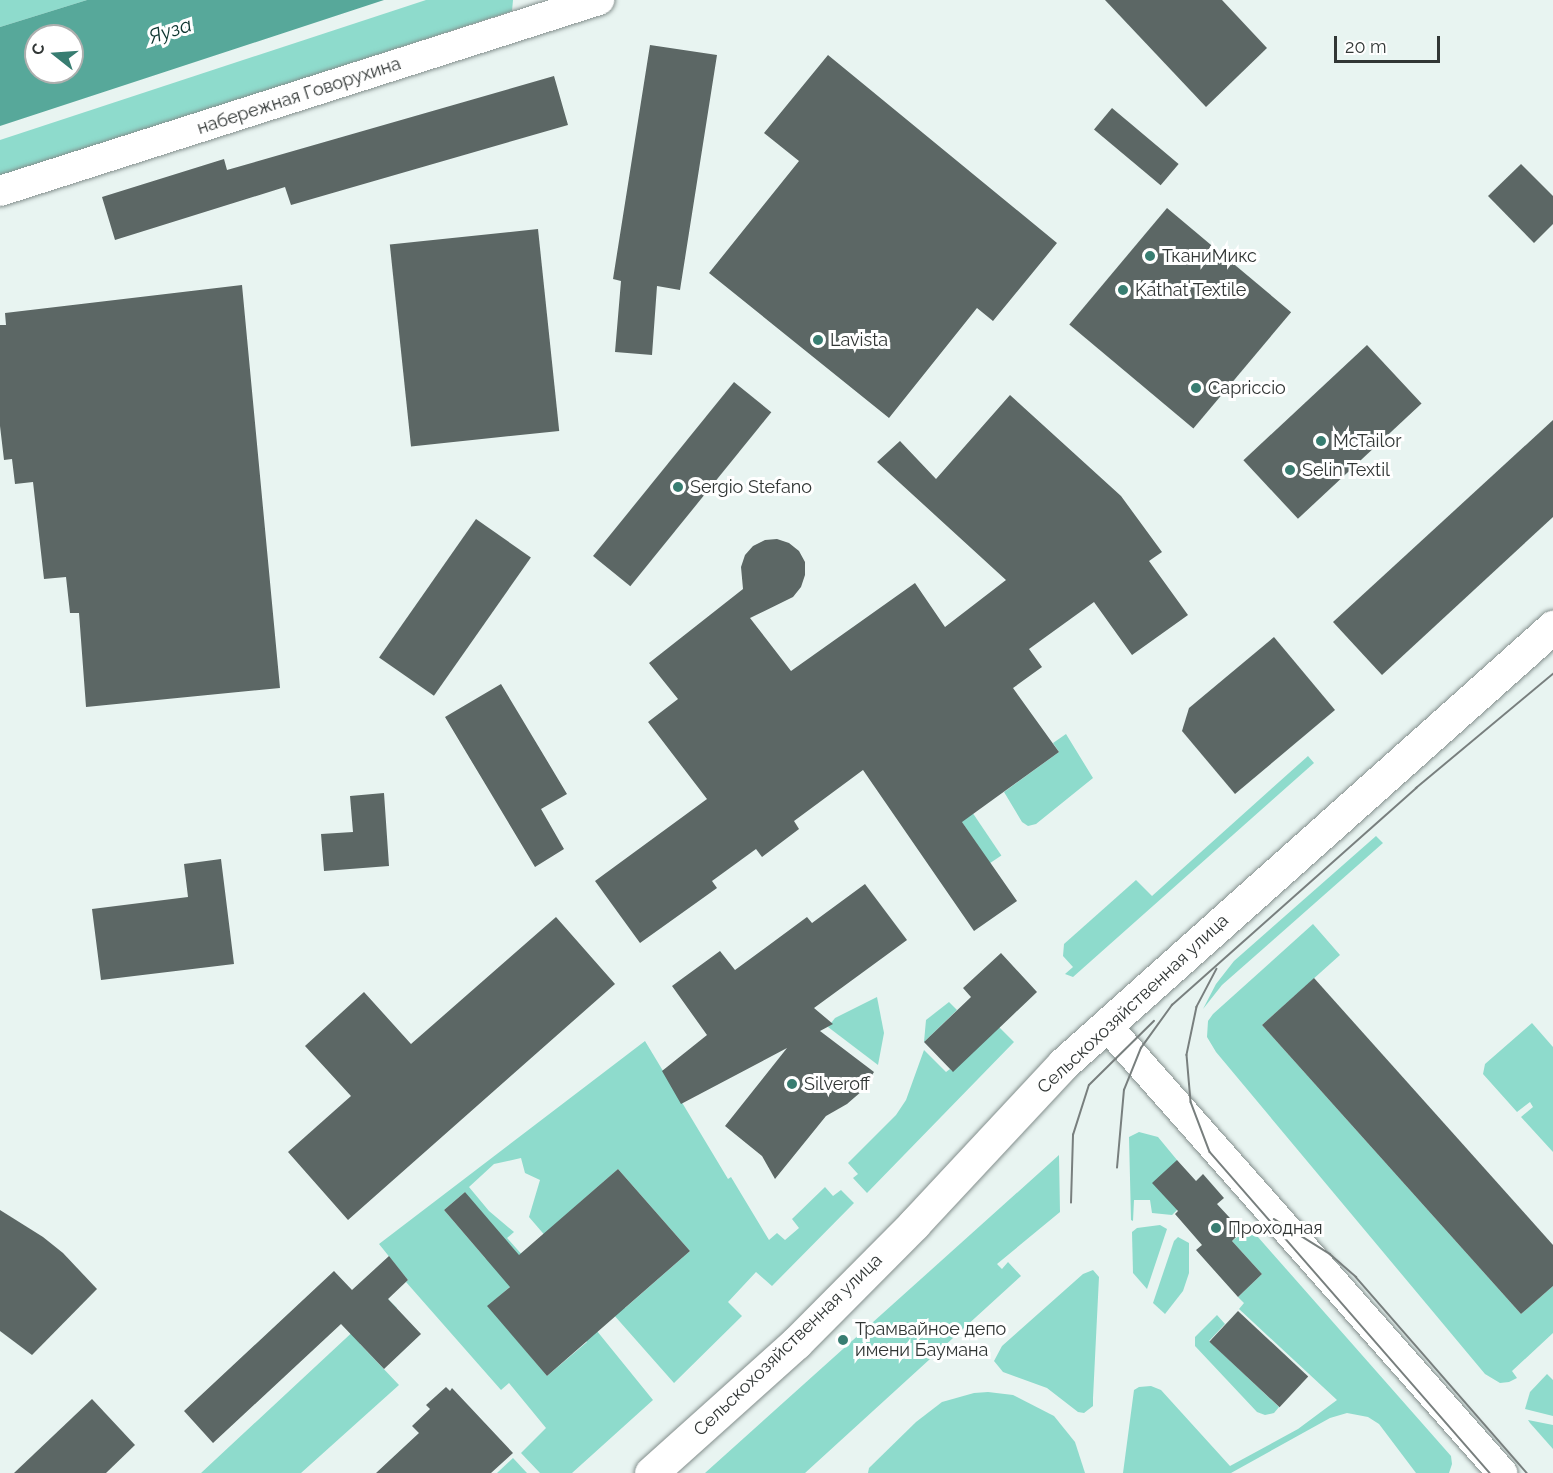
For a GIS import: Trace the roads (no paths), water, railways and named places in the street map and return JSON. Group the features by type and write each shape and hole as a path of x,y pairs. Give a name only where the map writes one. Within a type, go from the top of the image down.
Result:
{"main road":[{"name":"Сельскохозяйственная улица","path":"651,1473 796,1343 914,1224 1063,1064 1553,627"}],"street":[{"name":"набережная Говорухина","path":"0,191 599,0"},
{"path":"1107,1026 1502,1473"}],"water":[{"name":"Яуза","path":"87,0 384,0 0,126 0,27"}],"tram line":[{"path":"1117,1168 1124,1090 1141,1048 1172,1005 1416,788 1553,674"},
{"path":"1217,969 1197,1007 1187,1055 1191,1102 1210,1152 1490,1473"},
{"path":"1071,1203 1073,1135 1089,1085 1154,1021"},
{"path":"1274,1219 1330,1254 1356,1277 1527,1473"}],"place":[{"name":"ТканиМикс","path":"1150,256"},
{"name":"Kathat Textile","path":"1123,290"},
{"name":"Lavista","path":"818,340"},
{"name":"Capriccio","path":"1196,388"},
{"name":"McTailor","path":"1321,441"},
{"name":"Selin Textil","path":"1290,470"},
{"name":"Sergio Stefano","path":"678,487"},
{"name":"Silveroff","path":"792,1084"},
{"name":"Проходная","path":"1216,1228"},
{"name":"Трамвайное депо имени Баумана","path":"843,1340"}]}
